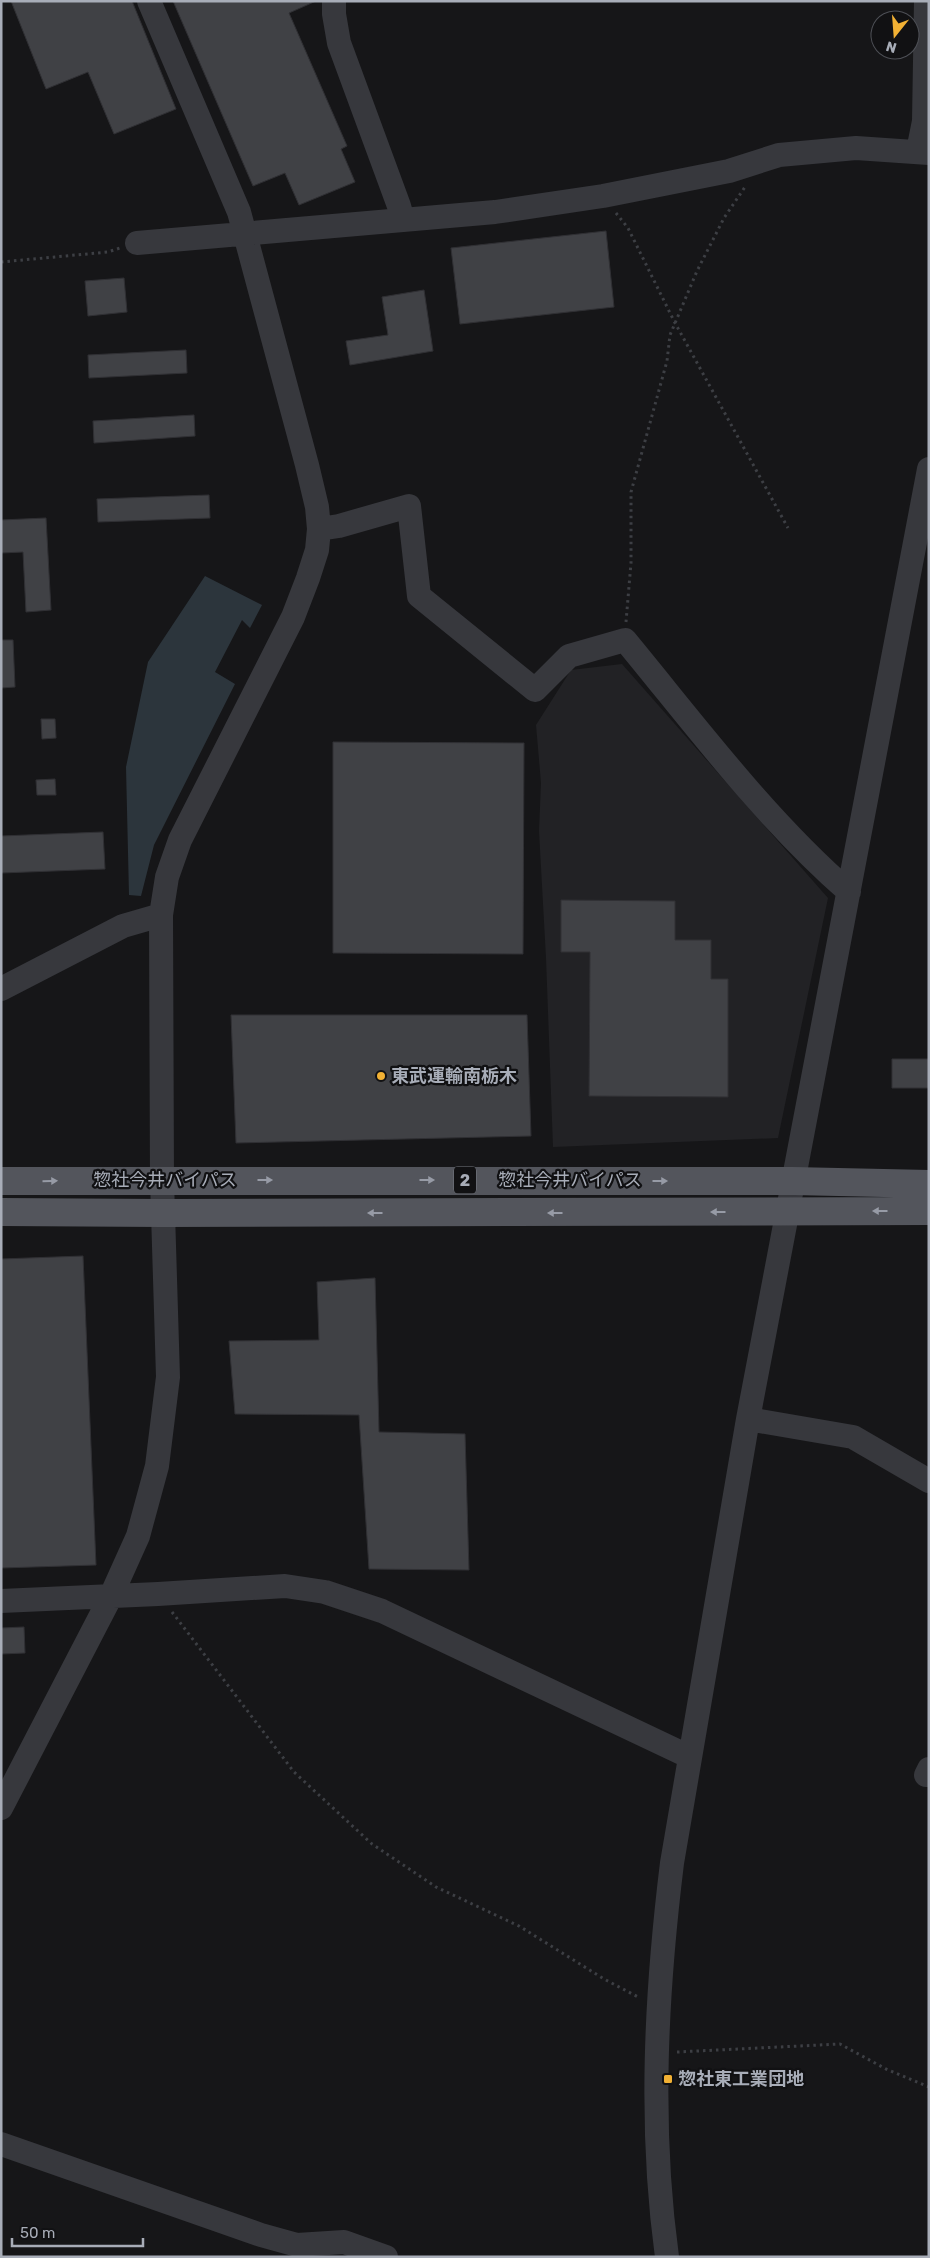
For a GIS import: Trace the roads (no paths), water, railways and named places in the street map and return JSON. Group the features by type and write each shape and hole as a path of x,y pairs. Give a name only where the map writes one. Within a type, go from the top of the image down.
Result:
{"main road":[{"name":"惣社今井バイパス","path":"1,1181 792,1181 929,1184"},
{"name":"惣社今井バイパス","path":"1,1212 929,1211"}],"street":[{"path":"1,1808 111,1596 138,1536 157,1466 168,1377 162,1180 161,915 166,878 180,840 293,616 317,550 319,529 317,507 307,465 240,212 149,1"},
{"path":"334,1 334,14 339,43 403,220"},
{"path":"137,243 496,212 603,196 729,171 779,155 856,148 923,152 926,1"},
{"path":"667,2257 658,2154 656,2052 663,1934 671,1872 748,1419 929,469"},
{"path":"319,529 339,526 409,506 419,596 535,690 569,656 625,640 748,788 812,860 849,892"},
{"path":"1,990 123,926 161,915"},
{"path":"748,1419 853,1437 929,1481"},
{"path":"1,1601 285,1586 324,1592 382,1611 690,1757"},
{"path":"1,2144 260,2235 298,2245 344,2242 386,2257"}],"place":[{"name":"東武運輸南栃木","path":"381,1076"},
{"name":"惣社東工業団地","path":"668,2079"}]}
